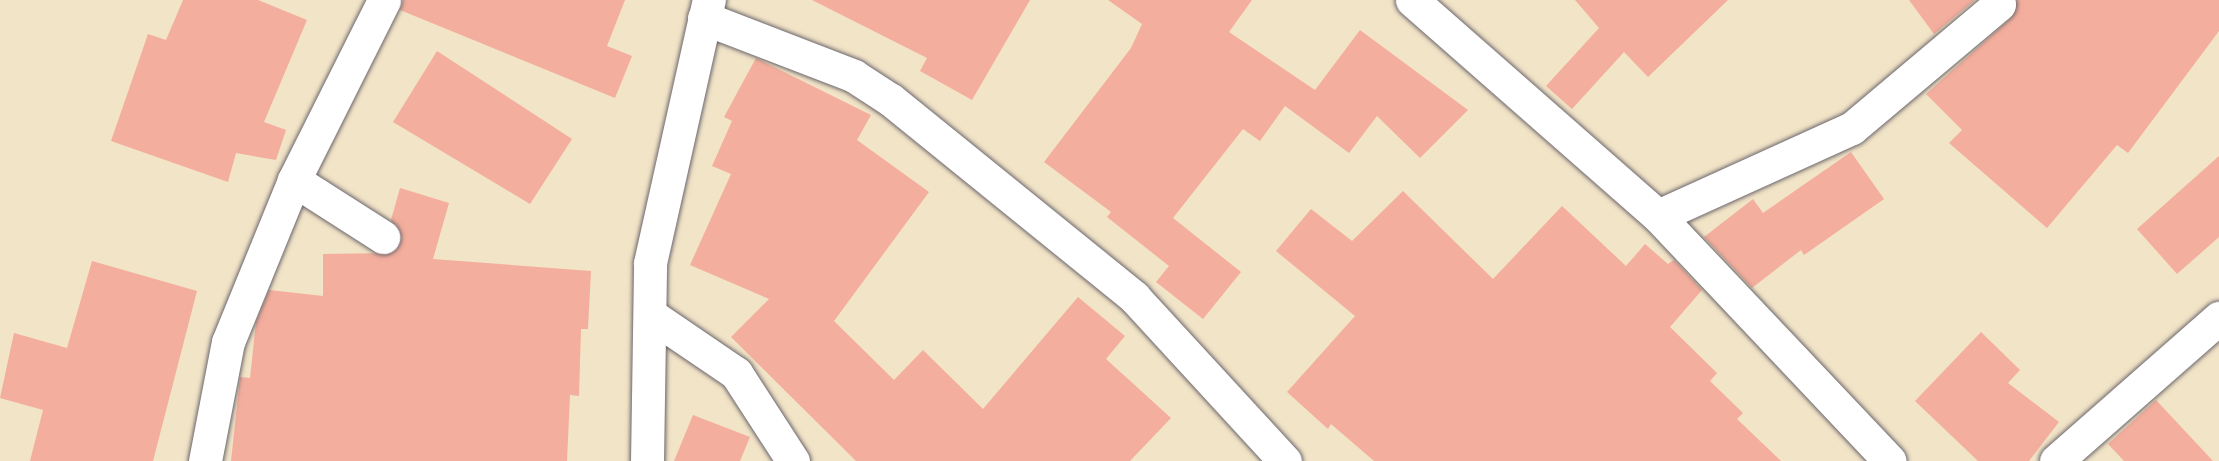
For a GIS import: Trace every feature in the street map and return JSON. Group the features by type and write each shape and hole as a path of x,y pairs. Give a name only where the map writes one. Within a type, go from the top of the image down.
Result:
{"street":[{"path":"205,461 228,342 294,180 384,0"},
{"path":"1413,0 1658,216 1890,461"},
{"path":"1658,216 1852,128 1999,4 1997,0"},
{"path":"647,461 652,316 650,263 706,9 854,76 891,99 1134,297 1285,461"},
{"path":"294,180 382,237"},
{"path":"652,316 736,373 793,461"},
{"path":"2056,461 2219,318"}],"building":[{"path":"183,0 258,0 307,20 264,122 286,130 276,160 236,153 228,182 111,141 148,34 166,40"},
{"path":"403,0 625,0 607,46 632,56 615,98 400,10"},
{"path":"812,0 1030,0 972,100 920,71 927,58"},
{"path":"1108,0 1252,0 1229,32 1315,90 1360,30 1468,110 1420,158 1377,116 1349,153 1285,106 1260,141 1243,129 1173,218 1241,272 1203,319 1156,282 1169,266 1107,217 1111,212 1044,162 1131,48 1142,24"},
{"path":"1575,0 1728,0 1648,77 1624,52 1572,109 1546,86 1599,28"},
{"path":"1909,0 1975,0 1934,34"},
{"path":"2017,0 2219,0 2219,31 2128,153 2117,145 2047,228 1949,143 1962,130 1926,94 2011,18"},
{"path":"437,51 572,139 530,204 393,122"},
{"path":"756,58 871,115 857,140 929,192 834,321 894,380 923,350 983,409 1078,297 1125,336 1106,359 1171,418 1130,461 856,461 731,337 769,299 690,265 731,174 712,166 732,121 724,117"},
{"path":"1851,152 1884,199 1804,255 1801,250 1752,288 1704,237 1753,199 1763,213"},
{"path":"2219,156 2219,237 2177,274 2137,229"},
{"path":"400,188 449,203 433,259 591,271 588,329 581,329 579,396 570,395 567,461 231,461 240,377 250,378 256,322 269,290 323,296 323,254 392,253 402,238 391,220"},
{"path":"1403,191 1493,279 1562,206 1626,266 1645,244 1668,264 1674,260 1702,290 1670,327 1717,373 1710,381 1743,413 1737,419 1781,461 1374,461 1331,424 1328,429 1287,392 1355,316 1276,251 1311,209 1352,241"},
{"path":"92,261 197,291 153,461 30,461 43,410 0,398 14,333 67,348"},
{"path":"1981,332 2020,370 2008,383 2059,422 2029,461 1978,461 1915,401"},
{"path":"2156,400 2213,461 2124,461 2108,444"},
{"path":"693,415 750,437 740,461 674,461"}]}
